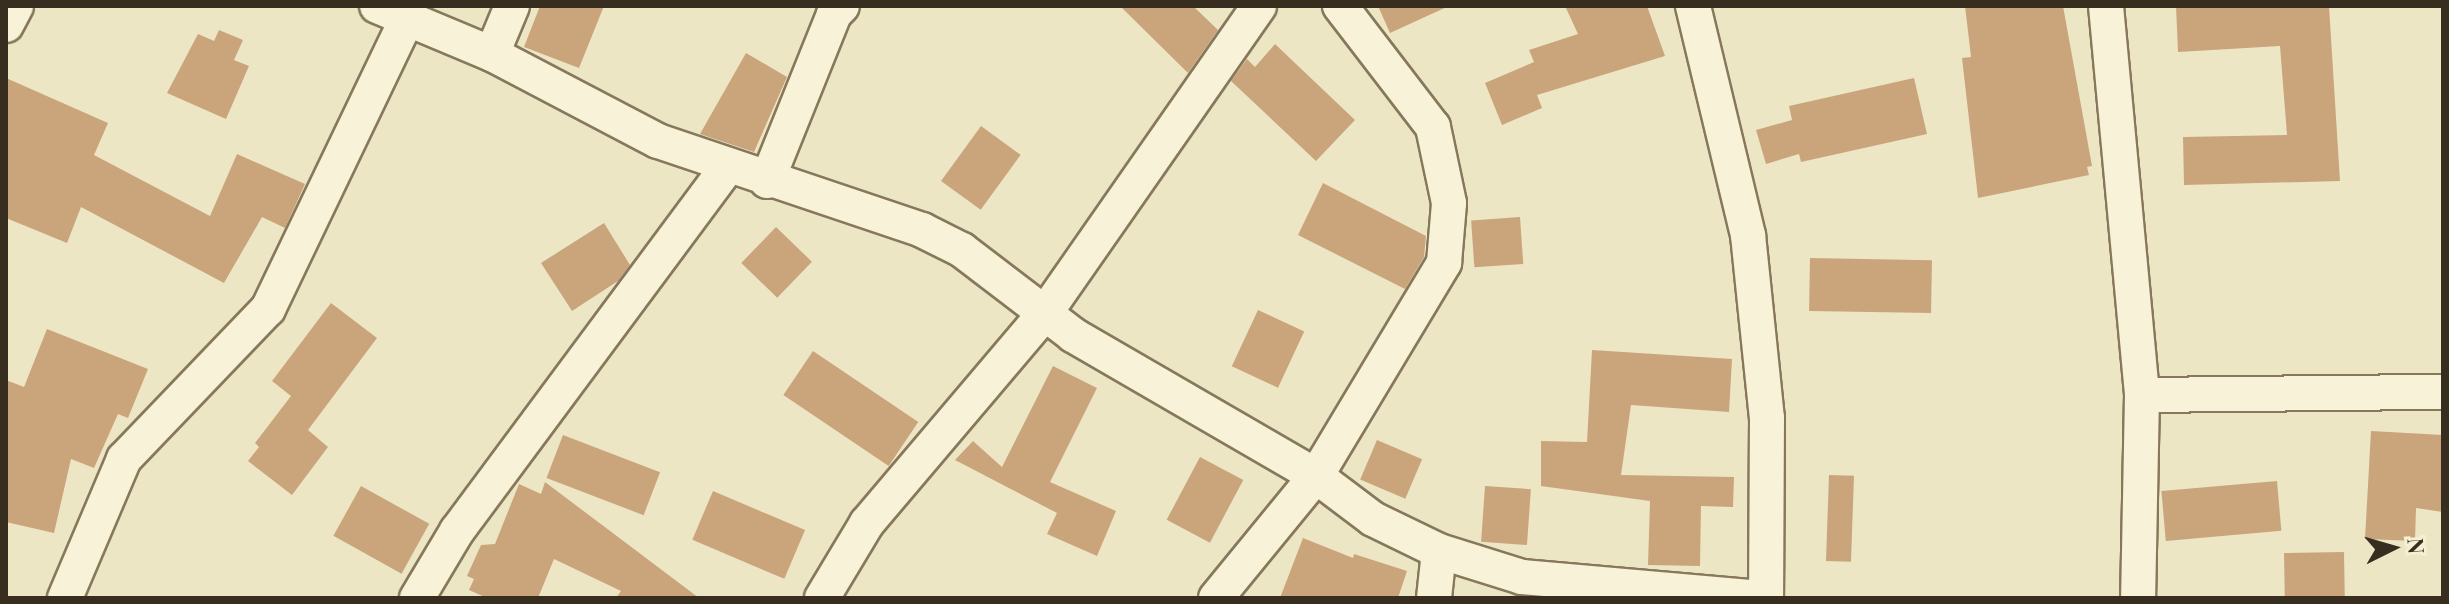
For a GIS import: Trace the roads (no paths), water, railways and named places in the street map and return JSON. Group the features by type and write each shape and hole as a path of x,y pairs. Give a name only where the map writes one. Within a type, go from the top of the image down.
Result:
{"street":[{"path":"6,25 16,6"},
{"path":"492,54 512,6"},
{"path":"767,181 834,14 842,6"},
{"path":"822,598 867,523 1045,313 1259,6"},
{"path":"1216,598 1316,476 1444,263 1449,203 1433,127 1340,6"},
{"path":"65,598 124,459 268,309 392,12 492,54 658,141 767,181 876,211 962,250 1073,335 1316,476 1373,519 1439,551 1522,577 1764,598 1767,418 1748,235 1693,6"},
{"path":"2106,6 2142,395 2138,598"},
{"path":"417,598 457,531 728,166"},
{"path":"2142,395 2443,392"},
{"path":"1434,598 1439,551"}]}
